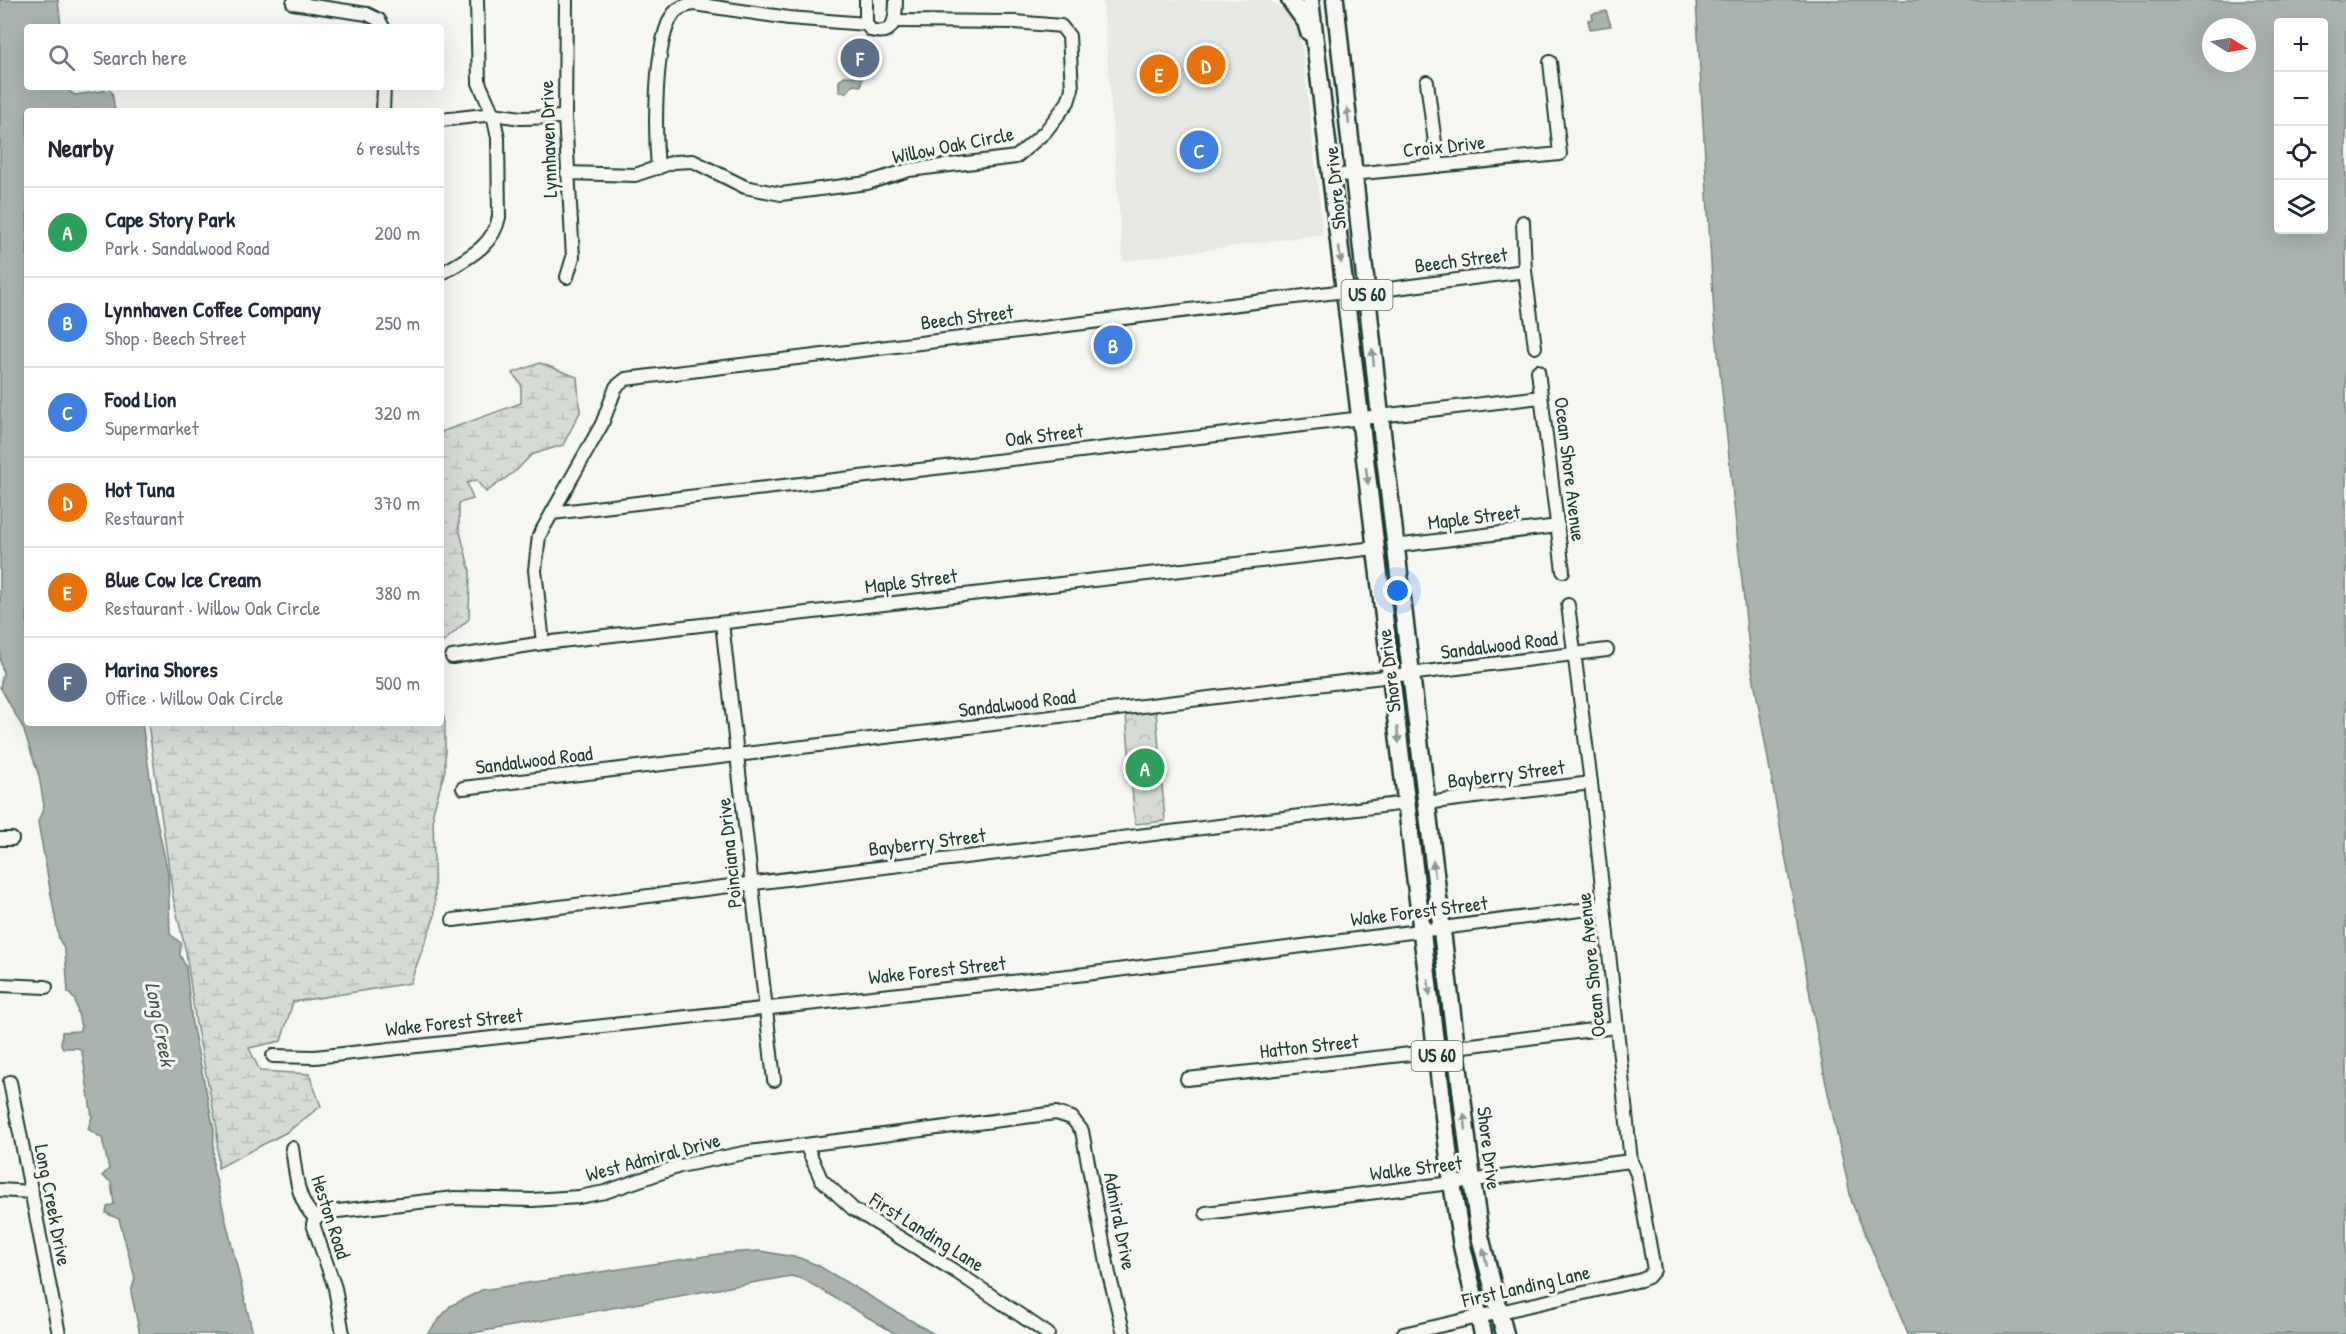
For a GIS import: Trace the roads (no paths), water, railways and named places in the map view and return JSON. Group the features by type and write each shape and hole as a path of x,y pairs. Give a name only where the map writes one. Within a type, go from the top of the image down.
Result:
{"highway":[{"path":"1290,0 1306,22 1317,55"},
{"name":"Shore Drive","path":"1310,0 1452,1183 1462,1246 1483,1334"},
{"name":"Shore Drive","path":"1335,0 1395,546 1472,1180 1480,1236 1505,1334"}],"street":[{"path":"444,272 481,249 493,236 497,227 498,138 493,114 479,83 477,0"},
{"name":"Lynnhaven Drive","path":"566,0 565,117 573,257 567,277"},
{"path":"866,0 866,24"},
{"path":"896,0 896,21"},
{"path":"293,3 367,14 379,20 381,24"},
{"name":"Willow Oak Circle","path":"567,173 635,175 658,168 674,162 693,161 745,187 772,194 867,183 909,171 1016,157 1045,132 1068,102 1072,89 1069,36 1061,26 1016,22 896,21 893,26 884,31 871,30 866,24 789,18 694,4 680,8 672,18 668,29 659,78 656,134 658,168"},
{"name":"Croix Drive","path":"1331,176 1560,154 1550,62"},
{"path":"1427,82 1438,166"},
{"path":"383,108 384,90"},
{"path":"444,120 493,114 521,118 565,117"},
{"path":"1523,222 1525,271 1535,347"},
{"name":"Beech Street","path":"1366,291 1525,271"},
{"name":"Beech Street","path":"552,513 602,424 620,383 647,375 1345,291"},
{"name":"Ocean Shore Avenue","path":"1538,371 1563,571"},
{"name":"Oak Street","path":"552,513 1541,397"},
{"path":"543,643 535,562 539,536 552,513"},
{"name":"Maple Street","path":"1395,546 1557,526"},
{"name":"Maple Street","path":"452,657 543,643 1375,548"},
{"name":"Ocean Shore Avenue","path":"1568,605 1591,783 1631,1161 1637,1174 1654,1270"},
{"name":"Poinciana Drive","path":"722,622 774,1080"},
{"path":"1574,655 1607,650"},
{"name":"Sandalwood Road","path":"463,788 1574,655"},
{"name":"Bayberry Street","path":"1426,803 1591,783"},
{"name":"Bayberry Street","path":"453,920 1406,803"},
{"name":"Wake Forest Street","path":"273,1056 315,1058 766,1007 1086,974 1605,907"},
{"path":"0,985 46,987"},
{"path":"1456,1047 1616,1027"},
{"name":"Hatton Street","path":"1186,1079 1437,1051"},
{"name":"Long Creek Drive","path":"10,1083 59,1334"},
{"name":"West Admiral Drive","path":"315,1218 329,1212 455,1198 532,1200 579,1197 605,1192 701,1161 806,1144 1039,1113 1056,1113 1072,1118"},
{"name":"Admiral Drive","path":"1072,1118 1082,1131 1107,1262 1124,1334"},
{"name":"First Landing Lane","path":"806,1144 821,1179 853,1209 958,1272 1048,1334"},
{"name":"Heston Road","path":"292,1148 300,1194 303,1204 315,1218 313,1224 335,1288 343,1334"},
{"name":"Walke Street","path":"1206,1213 1631,1161"},
{"path":"0,1190 32,1192"},
{"name":"First Landing Lane","path":"1402,1334 1641,1280 1648,1278 1654,1270"}],"water":[{"name":"Long Creek","path":"0,0 58,0 61,24 24,24 24,90 70,90 75,95 109,90 112,92 115,108 24,108 24,726 142,726 155,812 168,873 170,934 181,943 180,955 186,967 192,1024 214,1129 213,1167 253,1334 140,1334 131,1292 135,1278 119,1219 106,1213 107,1207 114,1204 111,1182 102,1176 109,1169 102,1138 88,1129 92,1117 82,1052 78,1048 63,1048 61,1044 62,1032 79,1031 81,1027 75,1000 68,992 65,951 59,939 38,822 44,806 39,776 23,728 0,687 3,673 0,659"},
{"path":"1696,0 2346,0 2346,1334 1908,1334 1852,1203 1825,1079 1750,658 1714,314"},
{"path":"1606,11 1611,26 1590,29 1588,20 1593,19 1592,14"},
{"path":"844,76 862,77 861,86 853,85 847,92 839,92 839,81"},
{"path":"760,1251 800,1258 817,1265 934,1334 896,1334 803,1279 791,1276 467,1334 427,1334 450,1306 482,1290 725,1253"}],"place":[{"name":"Marina Shores","path":"860,58"},
{"name":"Hot Tuna","path":"1206,65"},
{"name":"Blue Cow Ice Cream","path":"1159,74"},
{"name":"Food Lion","path":"1199,150"},
{"name":"Lynnhaven Coffee Company","path":"1113,345"},
{"name":"Cape Story Park","path":"1145,768"}]}
